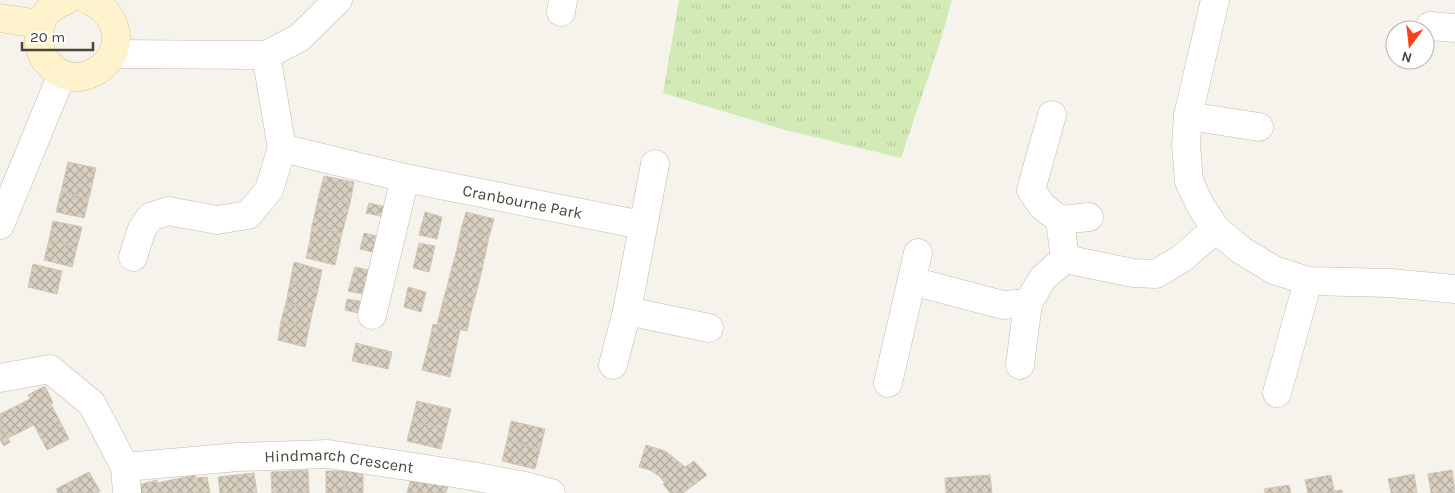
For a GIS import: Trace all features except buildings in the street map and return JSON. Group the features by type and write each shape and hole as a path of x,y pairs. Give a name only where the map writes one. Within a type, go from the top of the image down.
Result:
{"street":[{"path":"67,0 46,12 40,24 38,43 42,56 50,67 62,74 80,77 94,73 105,65 113,54 116,44 116,30 111,18 102,8 90,0"},
{"path":"113,54 266,55 299,38 338,0"},
{"path":"1215,0 1188,116 1186,145 1189,181 1200,206 1216,229 1241,250 1274,270 1308,281 1455,289"},
{"path":"0,18 40,24"},
{"path":"133,257 142,229 150,217 168,210 217,220 248,215 269,190 282,148 266,55"},
{"path":"0,225 62,74"},
{"path":"1052,115 1031,190 1042,206 1060,220 1066,259"},
{"path":"1188,116 1259,127"},
{"name":"Cranbourne Park","path":"282,148 405,178 642,225"},
{"path":"613,365 627,311 655,164"},
{"path":"372,316 405,178"},
{"path":"1060,220 1089,217"},
{"path":"1066,259 1133,273 1156,274 1181,259 1216,229"},
{"path":"888,383 918,253"},
{"path":"1020,365 1028,302 1043,278 1066,259"},
{"path":"912,281 1003,305 1028,302"},
{"path":"1277,393 1308,281"},
{"path":"627,311 709,328"},
{"name":"Hindmarch Crescent","path":"0,378 50,369 92,404 126,480 238,457 328,454 470,484 525,486 552,493"}],"green space":[{"path":"679,0 952,0 941,39 901,158 782,129 663,93"}]}
